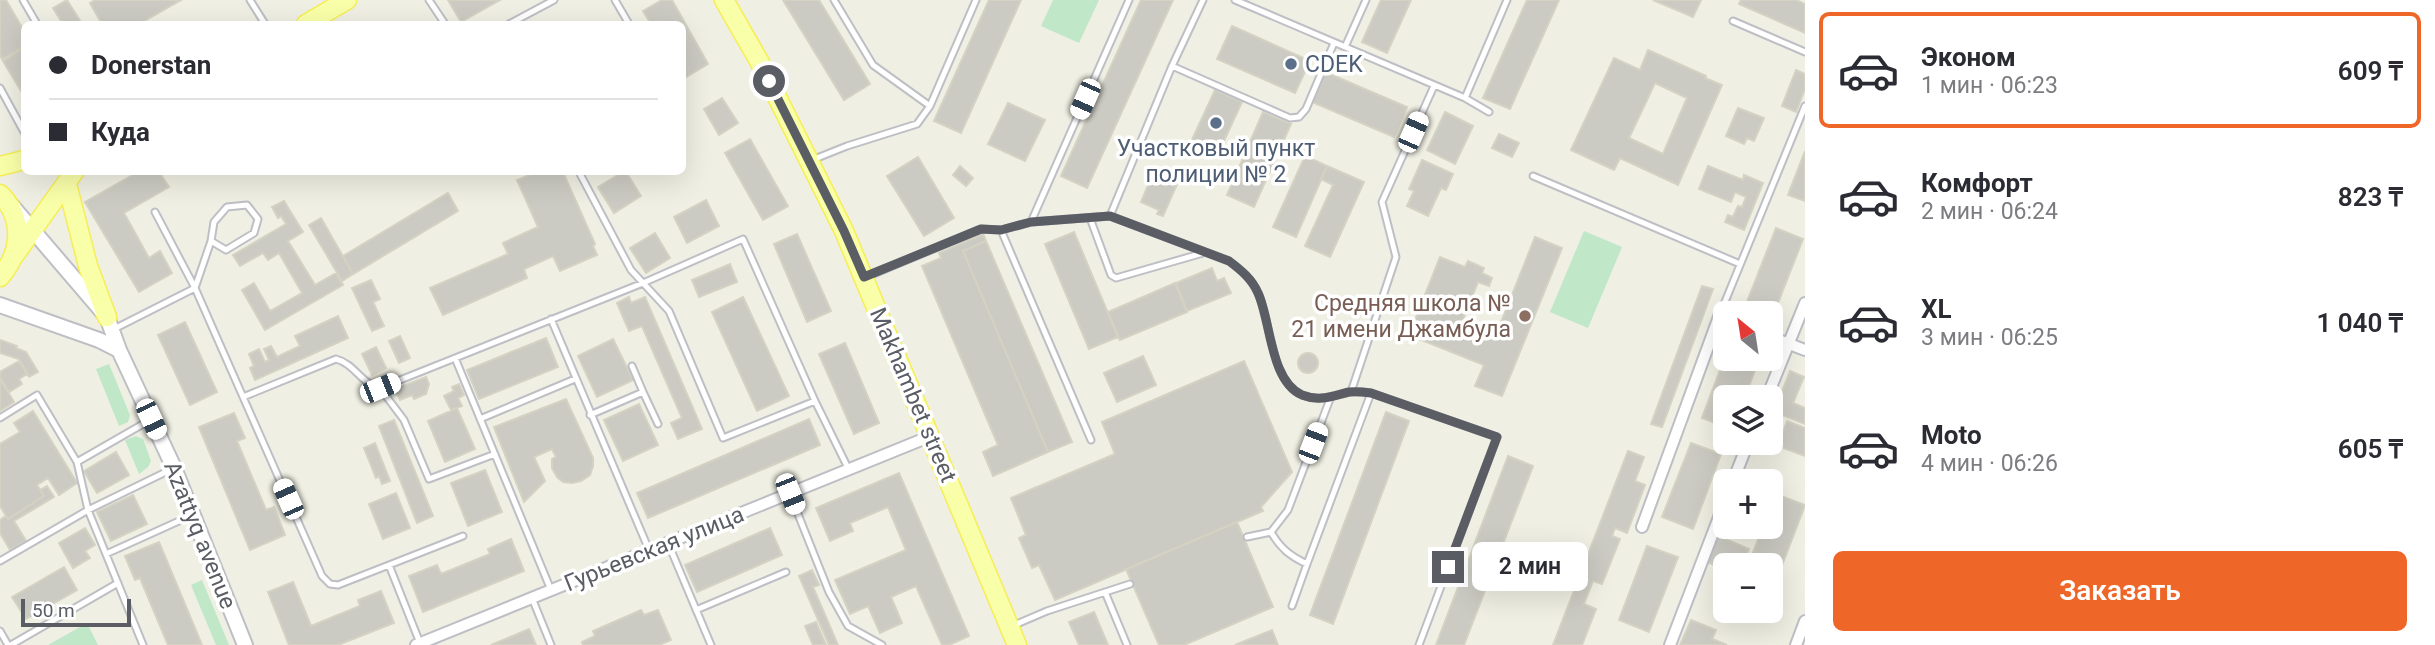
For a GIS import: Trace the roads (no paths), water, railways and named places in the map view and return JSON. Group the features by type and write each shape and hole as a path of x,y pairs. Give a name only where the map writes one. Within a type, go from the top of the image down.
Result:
{"main road":[{"path":"311,21 347,0"},
{"name":"Makhambet street","path":"724,0 759,61 864,277 1017,645"},
{"path":"0,166 21,161"},
{"path":"0,276 70,178"},
{"path":"70,178 88,266 110,324"},
{"path":"3,197 13,212 18,227 14,256"}],"street":[{"path":"3,197 34,230 110,324"},
{"path":"1772,385 1805,303"},
{"path":"0,305 99,340 119,350"},
{"name":"Azattyq avenue","path":"110,324 119,350 193,515 245,645"},
{"path":"1642,527 1713,342"},
{"path":"1783,342 1805,350"},
{"name":"Гурьевская улица","path":"419,644 931,436"},
{"path":"1670,645 1713,533"},
{"path":"1796,645 1805,621"}],"lane":[{"path":"23,0 35,21"},
{"path":"250,0 263,21"},
{"path":"429,0 443,21"},
{"path":"515,21 554,0"},
{"path":"615,0 627,21"},
{"path":"834,0 873,65 930,106"},
{"path":"809,162 847,146 917,124 930,106 976,0"},
{"path":"1031,222 1129,0"},
{"path":"1110,216 1172,66 1203,0"},
{"path":"1236,0 1465,98 1489,112"},
{"path":"1345,47 1366,0"},
{"path":"1465,98 1507,0"},
{"path":"1733,21 1805,52"},
{"path":"1172,66 1290,118 1299,117 1306,109 1334,43"},
{"path":"1351,392 1396,257 1382,202 1434,86"},
{"path":"0,88 21,126"},
{"path":"1728,301 1740,264 1805,106"},
{"path":"581,175 631,270 669,311 723,438 816,401"},
{"path":"1533,176 1740,264"},
{"path":"110,324 195,288 211,241 214,222 227,207 247,205 258,219 254,233 226,250 211,241"},
{"path":"155,212 195,288 322,576 330,584 338,585 463,536"},
{"path":"864,277 981,229 1001,230 1031,222 1110,216 1229,261 1245,274 1258,293 1281,373 1290,387 1303,395 1331,399 1351,392 1371,393 1497,437 1419,645"},
{"path":"1090,218 1111,275 1116,278 1205,252"},
{"path":"1001,230 1091,440"},
{"path":"243,397 336,359 346,362 370,386 380,388 643,283 743,239 849,470"},
{"path":"551,320 649,550"},
{"path":"455,358 551,590"},
{"path":"632,366 658,425"},
{"path":"480,419 575,379"},
{"path":"380,388 404,421 429,479 495,454"},
{"path":"590,415 643,392"},
{"path":"1292,606 1371,393"},
{"path":"0,418 37,395 77,462 89,510 142,645"},
{"path":"1247,537 1271,532 1288,510 1331,399"},
{"path":"77,462 151,419"},
{"path":"0,561 89,510 173,468"},
{"path":"790,494 829,592 848,626 882,645"},
{"path":"106,554 193,515"},
{"path":"1271,532 1290,556 1307,564"},
{"path":"668,543 711,645"},
{"path":"388,565 419,644"},
{"path":"696,610 786,572"},
{"path":"0,631 10,645 118,583"},
{"path":"1009,627 1130,584"},
{"path":"1105,592 1127,645"},
{"path":"532,598 551,645"}],"place":[{"name":"CDEK","path":"1291,64"},
{"name":"Участковый пункт полиции № 2","path":"1216,123"},
{"name":"Средняя школа № 21 имени Джамбула","path":"1525,316"}]}
